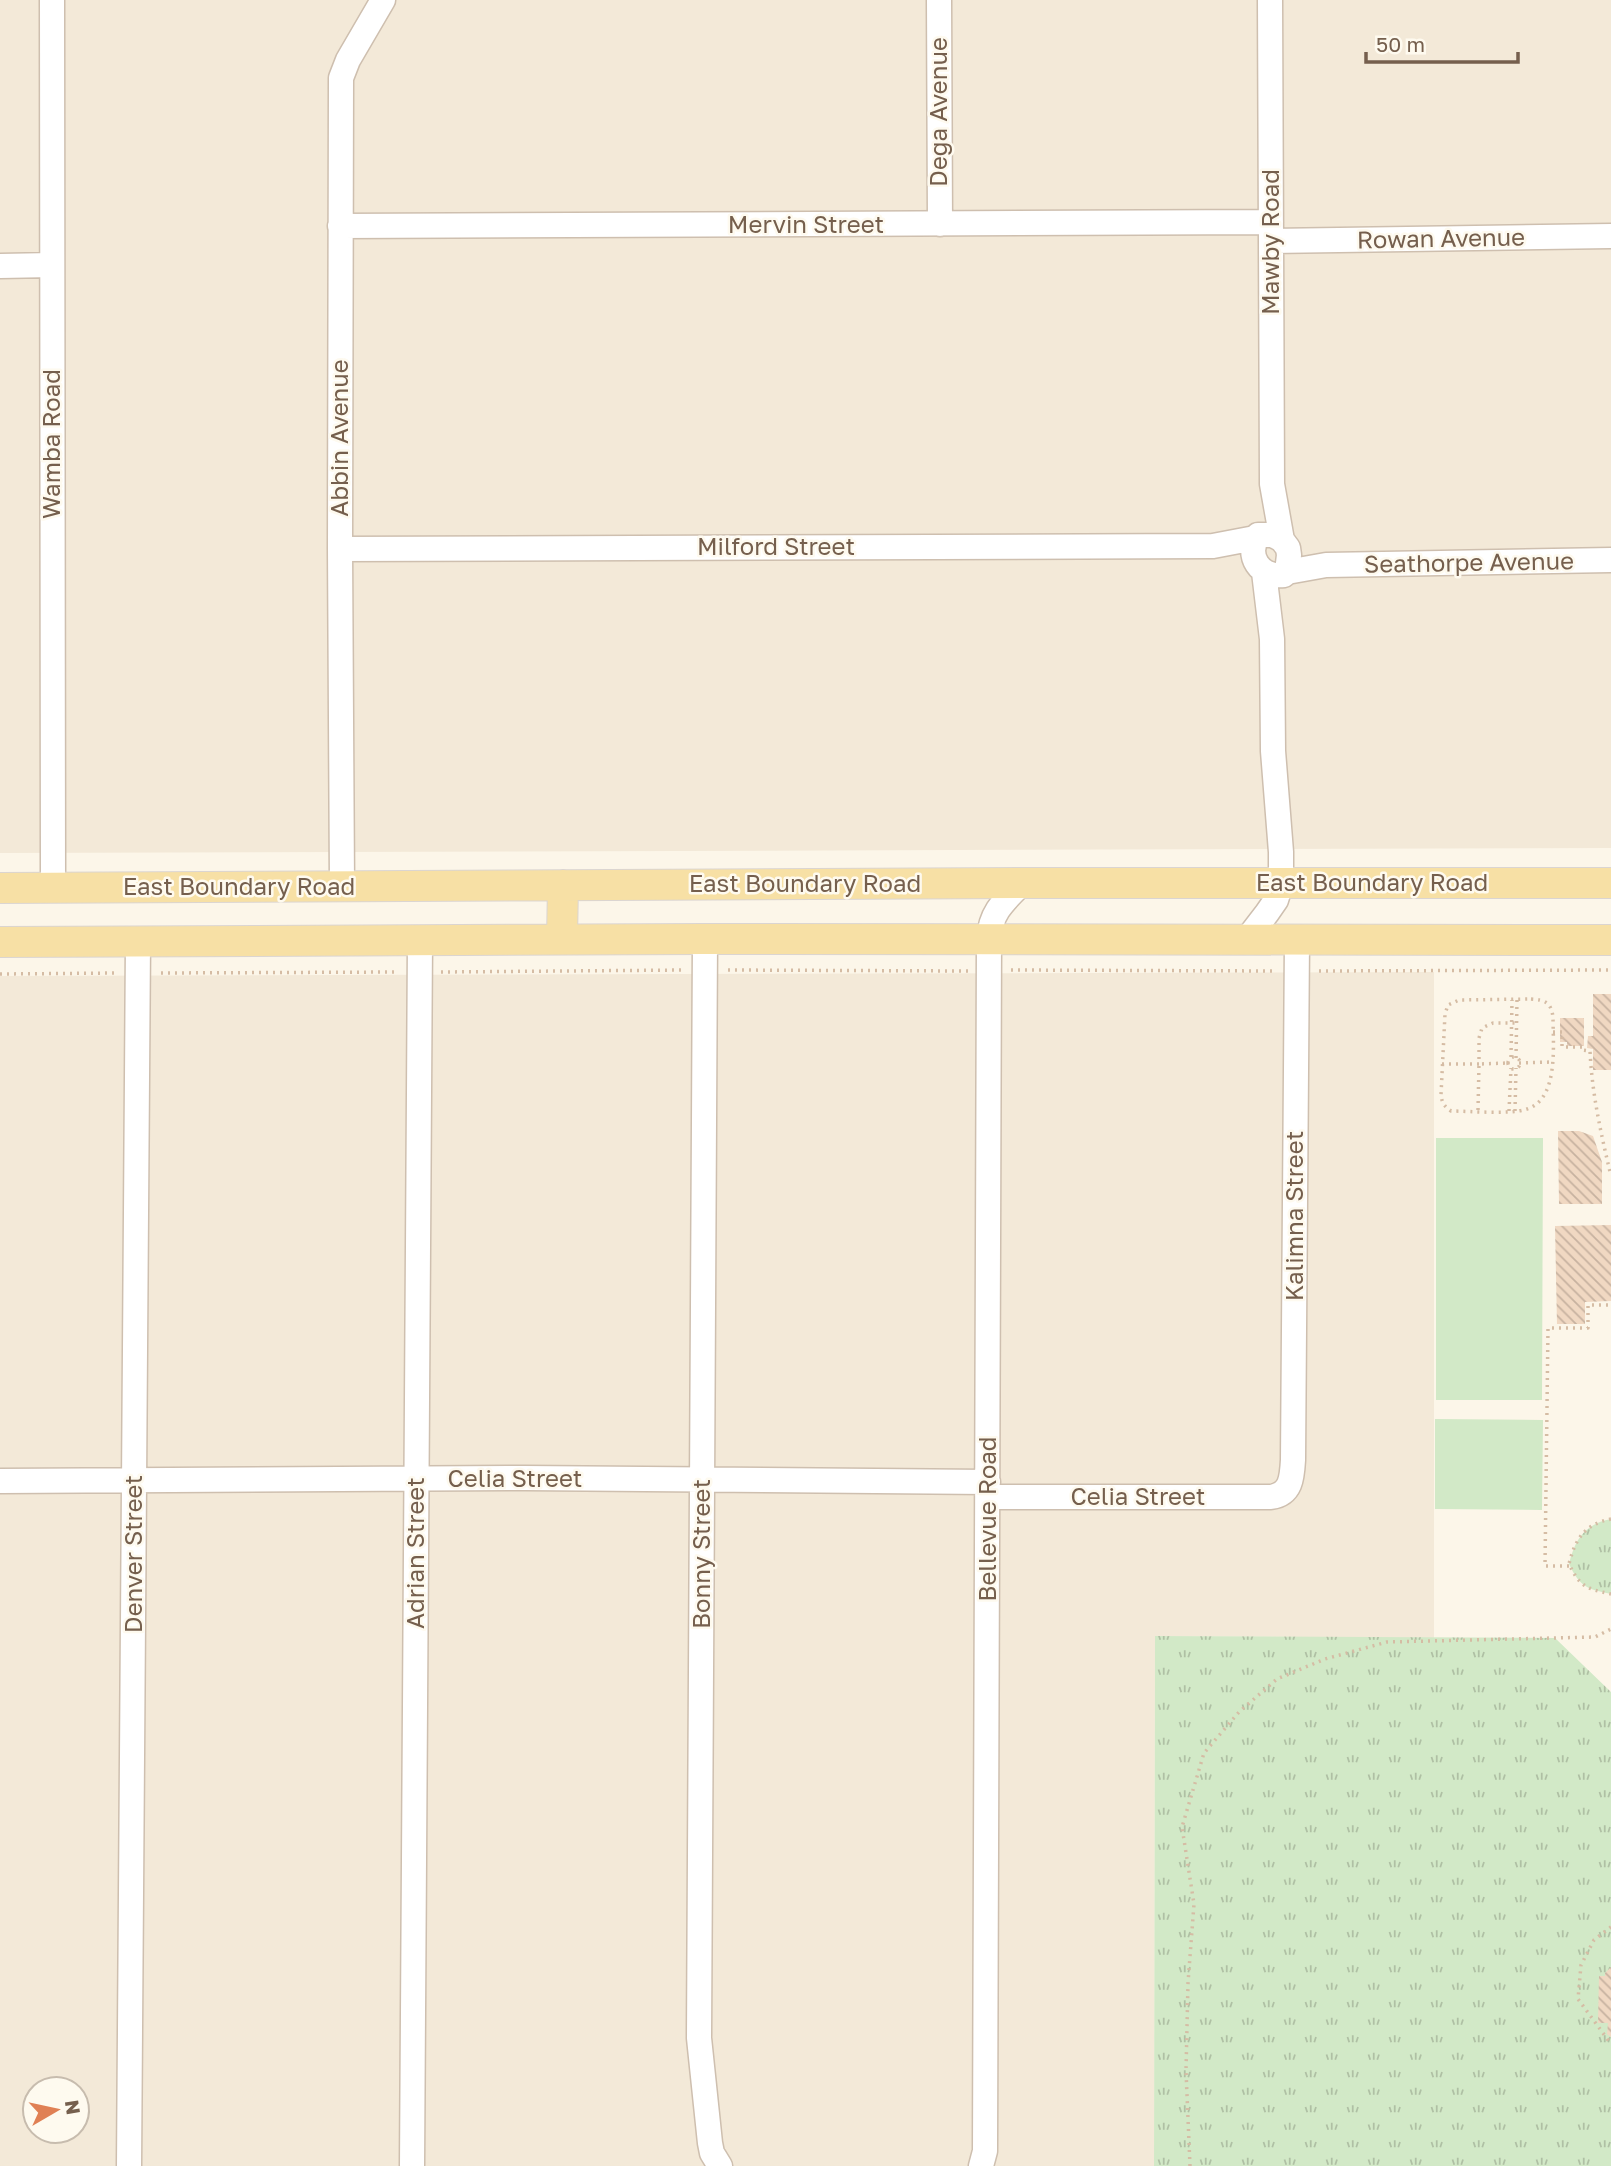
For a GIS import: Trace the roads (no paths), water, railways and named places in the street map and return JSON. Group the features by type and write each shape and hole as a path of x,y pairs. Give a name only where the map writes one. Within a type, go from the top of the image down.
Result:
{"main road":[{"name":"East Boundary Road","path":"0,888 1611,883"},
{"path":"562,939 563,885"},
{"path":"0,942 562,939 1611,940"}],"street":[{"name":"Wamba Road","path":"52,0 53,888"},
{"name":"Abbin Avenue","path":"342,886 341,78 348,60 383,0"},
{"name":"Dega Avenue","path":"939,0 940,224"},
{"name":"Mawby Road","path":"1247,939 1276,900 1272,884 1270,0"},
{"name":"Mervin Street","path":"340,226 940,224 1271,232"},
{"name":"Rowan Avenue","path":"1271,232 1611,236"},
{"path":"0,265 52,265"},
{"name":"Milford Street","path":"340,549 1213,546 1271,555"},
{"name":"Seathorpe Avenue","path":"1271,555 1326,565 1611,560"},
{"name":"Bellevue Road","path":"981,2166 985,2137 989,923 1003,901 1022,883"},
{"name":"Bonny Street","path":"705,939 699,2038 710,2143 712,2153 720,2166"},
{"name":"Adrian Street","path":"412,2166 420,940"},
{"name":"Kalimna Street","path":"1286,1490 1290,1485 1293,1460 1297,940"},
{"name":"Denver Street","path":"130,2166 138,941"},
{"name":"Celia Street","path":"0,1481 702,1480 1264,1498 1276,1497 1286,1490"}]}
